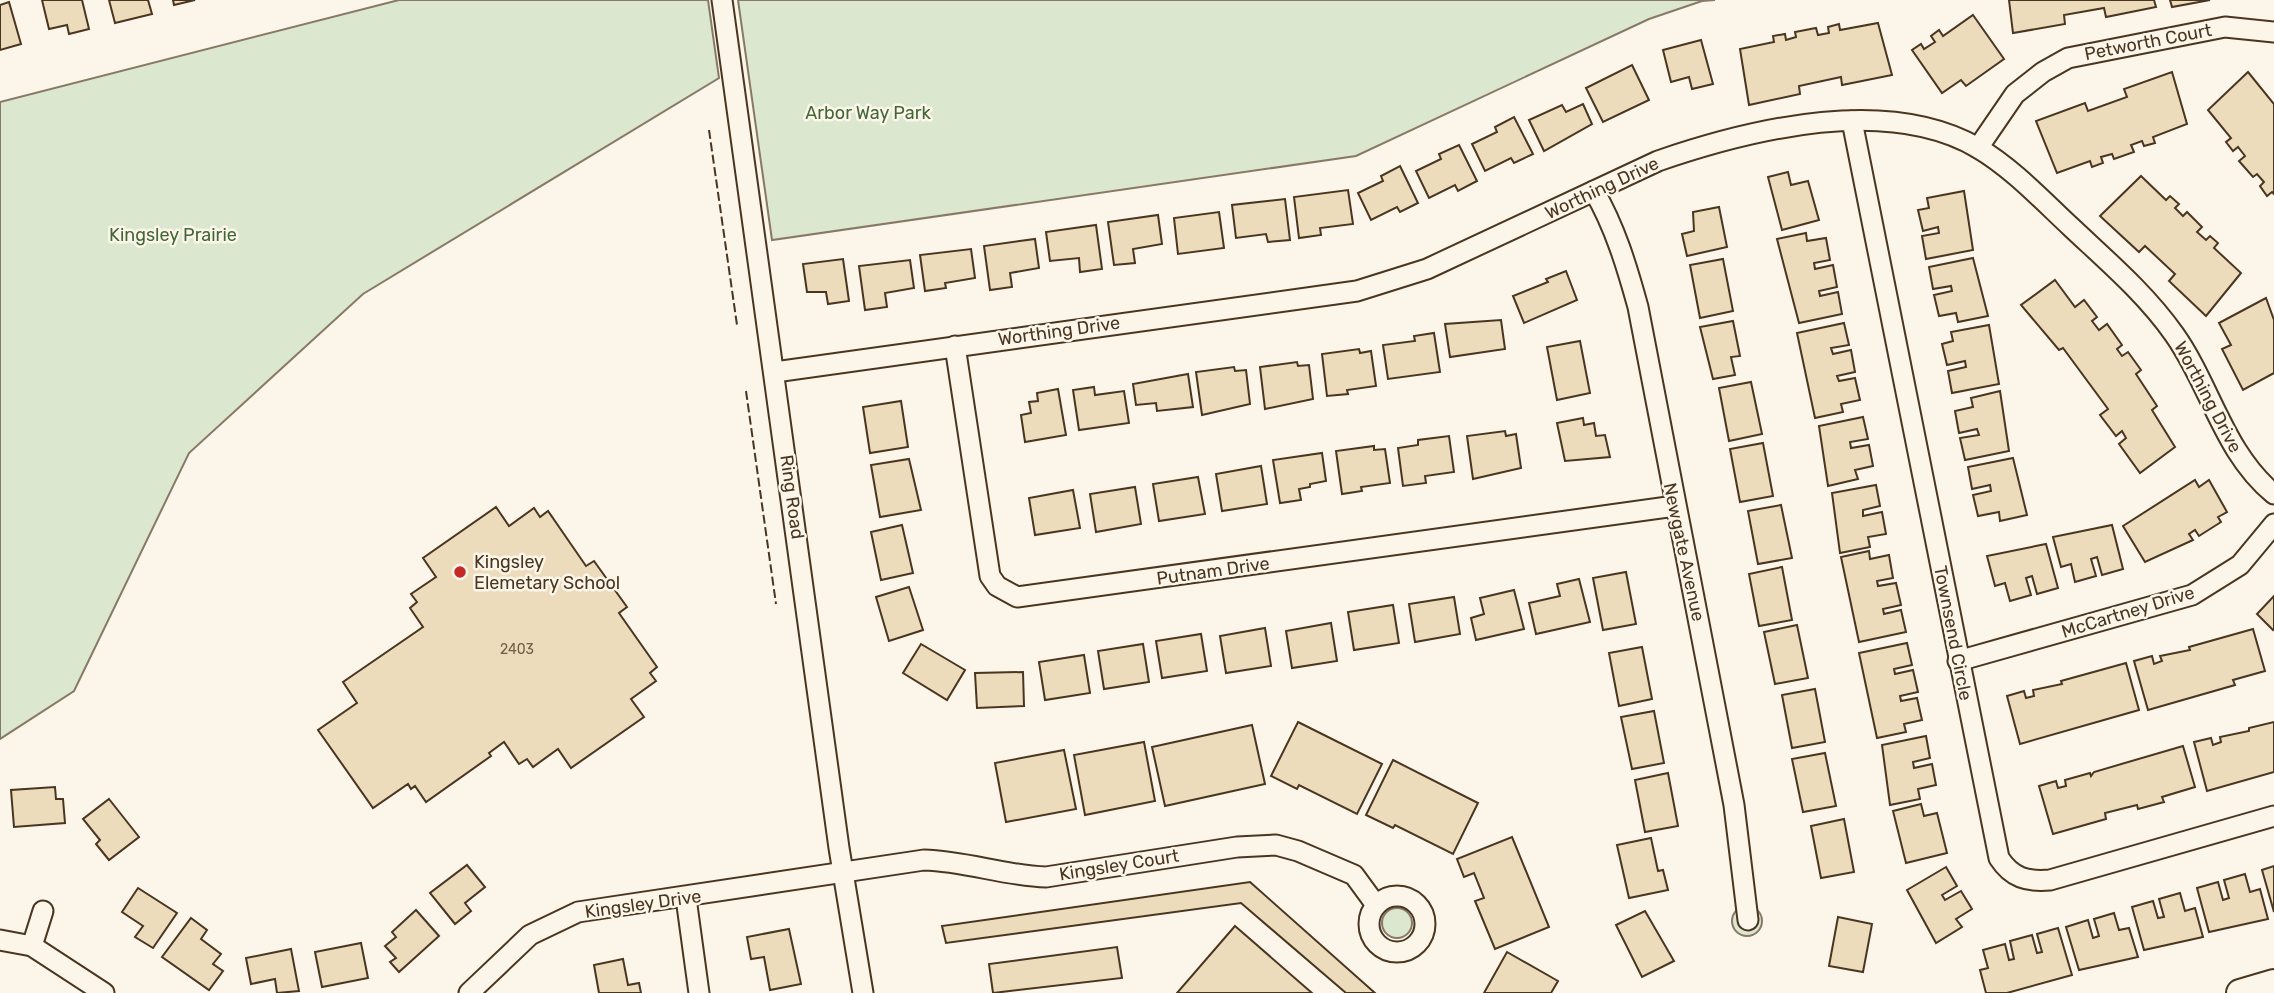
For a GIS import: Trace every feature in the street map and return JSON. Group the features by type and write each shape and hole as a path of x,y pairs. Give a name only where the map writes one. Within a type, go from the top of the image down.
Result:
{"main road":[{"path":"2240,993 2274,983"}],"street":[{"name":"Ring Road","path":"722,0 843,872 863,993"},
{"name":"Petworth Court","path":"1978,148 2015,94 2043,72 2068,58 2225,27 2274,32"},
{"name":"Worthing Drive","path":"775,372 1357,291 1427,269 1658,161 1713,144 1793,127 1884,120 1919,126 1978,148 2026,186 2154,308 2196,369 2239,455 2274,494"},
{"name":"Townsend Circle","path":"1852,121 1996,849 2006,869 2021,879 2050,880 2274,816"},
{"name":"Newgate Avenue","path":"1594,191 1618,243 1638,307 1737,818 1748,920"},
{"name":"Putnam Drive","path":"955,346 990,576 997,586 1017,597 1675,506"},
{"name":"McCartney Drive","path":"1958,661 2192,595 2240,565 2274,524"},
{"name":"Kingsley Court","path":"843,872 939,860 1022,876 1046,877 1237,847 1276,845 1298,850 1354,875 1376,905"},
{"name":"Kingsley Drive","path":"469,993 530,935 578,912 686,898 843,872"},
{"path":"686,898 699,993"},
{"path":"32,946 43,911"},
{"path":"0,940 32,946 104,993"}],"green space":[{"name":"Kingsley Prairie","path":"399,0 708,0 719,78 363,294 189,453 74,691 0,739 0,102"},
{"name":"Arbor Way Park","path":"738,0 1715,0 1702,1 1649,19 1356,156 772,240"},
{"path":"1747,906 1753,907 1761,915 1761,927 1753,935 1747,936 1741,935 1733,927 1732,921 1733,915 1741,907"},
{"path":"1397,908 1403,909 1411,917 1411,929 1403,937 1397,938 1391,937 1383,929 1382,923 1383,917 1391,909"}],"building":[{"path":"42,0 82,0 89,29 69,34 67,25 49,29"},
{"path":"109,0 148,0 152,14 115,23"},
{"path":"173,0 195,0 174,5"},
{"path":"2009,0 2154,0 2156,7 2106,17 2104,8 2064,15 2065,24 2013,33"},
{"path":"2170,0 2210,0 2172,7"},
{"path":"9,2 21,44 0,50 0,5"},
{"path":"1973,15 2004,59 1966,86 1961,80 1942,93 1912,50 1921,44 1924,49 1935,42 1931,36 1939,30 1943,36"},
{"path":"1878,23 1892,75 1842,85 1841,77 1799,86 1800,94 1749,105 1740,49 1774,42 1773,36 1785,34 1786,40 1796,37 1795,32 1816,28 1818,35 1829,33 1828,27 1839,24 1840,30"},
{"path":"1701,40 1713,84 1692,89 1689,77 1671,82 1663,50"},
{"path":"1632,65 1649,100 1603,122 1586,88"},
{"path":"2172,72 2187,124 2153,137 2155,143 2144,146 2142,141 2131,145 2134,152 2114,159 2112,154 2101,157 2103,163 2092,167 2090,161 2057,173 2036,121 2085,103 2088,111 2127,97 2124,89"},
{"path":"2248,72 2274,104 2274,194 2272,192 2267,196 2260,186 2264,182 2257,174 2253,177 2239,161 2245,156 2238,147 2233,151 2226,142 2231,138 2208,110"},
{"path":"1583,104 1592,124 1544,151 1529,120 1562,105 1566,112"},
{"path":"1514,117 1533,154 1514,163 1511,158 1485,171 1472,144 1497,132 1495,127"},
{"path":"1459,145 1477,181 1458,191 1455,185 1429,198 1416,171 1441,159 1439,154"},
{"path":"1400,166 1418,203 1400,212 1397,207 1371,220 1358,193 1383,181 1381,176"},
{"path":"1788,172 1791,185 1808,181 1819,220 1782,230 1768,177"},
{"path":"2141,176 2166,200 2170,196 2179,204 2175,208 2183,216 2187,212 2202,227 2197,232 2206,240 2210,236 2218,243 2214,248 2241,273 2206,316 2169,281 2175,274 2145,246 2139,252 2100,216"},
{"path":"1348,190 1353,224 1320,228 1321,235 1299,238 1294,197"},
{"path":"1964,191 1973,250 1926,259 1922,236 1939,233 1938,227 1923,231 1918,210 1929,208 1927,198"},
{"path":"1285,199 1290,240 1268,242 1266,234 1236,238 1232,205"},
{"path":"1719,207 1727,247 1687,256 1682,234 1694,231 1693,212"},
{"path":"1219,212 1224,248 1178,254 1174,218"},
{"path":"1158,215 1162,244 1133,249 1135,263 1114,265 1108,222"},
{"path":"1096,225 1102,269 1080,272 1079,258 1050,261 1046,232"},
{"path":"1806,233 1807,241 1826,238 1830,260 1814,263 1815,269 1833,265 1837,287 1819,291 1820,296 1838,292 1842,314 1799,323 1777,239"},
{"path":"1035,239 1039,268 1010,273 1012,287 990,290 984,246"},
{"path":"971,249 975,278 945,283 946,288 925,291 920,255"},
{"path":"1973,258 1988,316 1958,322 1956,313 1939,316 1934,295 1952,291 1951,286 1933,289 1929,267"},
{"path":"843,259 849,301 828,304 826,292 807,292 803,264"},
{"path":"1723,259 1733,311 1700,318 1690,265"},
{"path":"910,260 914,288 885,293 887,307 865,310 859,266"},
{"path":"1566,271 1577,300 1524,323 1513,296 1548,282 1546,279"},
{"path":"2055,280 2075,307 2084,300 2097,317 2092,321 2099,330 2107,324 2122,345 2117,349 2122,356 2128,352 2141,370 2136,374 2157,406 2152,410 2175,447 2140,473 2119,444 2126,438 2122,431 2116,436 2100,415 2108,409 2063,348 2059,350 2021,305"},
{"path":"2266,298 2274,320 2274,373 2243,390 2222,349 2231,345 2219,323"},
{"path":"1501,320 1505,349 1450,357 1445,324"},
{"path":"1733,321 1740,356 1731,357 1735,375 1713,379 1700,327"},
{"path":"1844,323 1849,345 1831,348 1833,354 1851,350 1855,372 1837,376 1839,381 1855,378 1860,400 1841,404 1843,412 1815,418 1797,333"},
{"path":"1989,325 1999,384 1952,393 1948,371 1966,367 1965,361 1947,365 1942,344 1953,341 1951,332"},
{"path":"1434,333 1440,372 1388,379 1383,345 1415,341 1414,336"},
{"path":"1580,341 1590,393 1557,400 1547,347"},
{"path":"1359,349 1360,353 1371,351 1376,386 1347,390 1348,394 1327,396 1322,354"},
{"path":"1297,362 1298,366 1309,365 1313,399 1265,409 1260,367"},
{"path":"1234,367 1235,371 1246,370 1250,404 1202,415 1196,372"},
{"path":"1188,374 1193,407 1157,411 1156,403 1136,405 1133,384"},
{"path":"1751,382 1762,434 1729,441 1719,388"},
{"path":"1094,387 1095,395 1124,391 1129,423 1079,430 1073,390"},
{"path":"1058,389 1066,435 1025,442 1021,415 1031,413 1029,402 1038,401 1037,393"},
{"path":"2000,391 2009,451 1965,460 1960,438 1979,435 1977,429 1959,433 1955,411 1973,407 1971,398"},
{"path":"901,401 908,447 870,453 863,407"},
{"path":"1863,417 1868,439 1850,442 1851,448 1869,445 1873,466 1855,470 1858,479 1828,486 1819,426"},
{"path":"1583,418 1584,425 1594,423 1596,436 1605,435 1610,457 1565,461 1557,423"},
{"path":"1505,431 1506,436 1516,434 1521,468 1473,479 1467,436"},
{"path":"1449,436 1454,472 1425,476 1426,483 1403,486 1398,448 1418,445 1418,440"},
{"path":"1763,443 1773,496 1740,502 1730,449"},
{"path":"1374,446 1374,450 1385,449 1390,483 1361,487 1362,491 1342,494 1336,451"},
{"path":"1322,453 1326,481 1299,489 1301,500 1280,503 1273,460"},
{"path":"2013,458 2027,515 2000,521 1999,512 1978,516 1973,495 1991,491 1990,485 1972,489 1968,467"},
{"path":"909,459 921,510 880,517 871,465"},
{"path":"1261,466 1267,504 1222,511 1216,474"},
{"path":"1198,477 1205,514 1159,521 1153,484"},
{"path":"2195,480 2199,487 2209,480 2227,512 2218,517 2221,522 2199,536 2195,530 2189,534 2193,540 2145,562 2123,526"},
{"path":"1876,485 1880,506 1863,510 1863,516 1882,512 1886,534 1868,537 1870,547 1840,553 1832,493"},
{"path":"1135,487 1141,524 1096,532 1090,494"},
{"path":"1073,490 1080,528 1035,535 1029,498"},
{"path":"1781,505 1792,558 1758,564 1748,511"},
{"path":"496,507 509,526 534,508 540,517 548,511 586,566 594,561 627,607 619,613 657,667 650,673 656,681 631,699 644,717 571,768 558,749 533,767 527,759 519,764 504,742 489,753 491,756 426,802 415,786 411,789 408,784 373,808 318,730 357,703 343,682 423,627 410,608 417,602 411,594 436,577 423,558"},
{"path":"902,525 913,573 881,580 871,532"},
{"path":"2112,525 2123,569 2102,575 2097,557 2091,559 2096,576 2075,582 2071,564 2061,567 2053,537"},
{"path":"2046,544 2058,588 2037,594 2032,576 2026,578 2031,595 2010,601 2005,583 1995,586 1987,556"},
{"path":"1869,551 1870,559 1889,555 1893,578 1877,581 1878,586 1896,583 1901,605 1883,609 1884,614 1901,610 1906,632 1859,642 1841,557"},
{"path":"1782,567 1792,620 1759,626 1749,574"},
{"path":"1626,572 1636,624 1603,630 1593,578"},
{"path":"1579,579 1590,622 1536,634 1529,603 1560,596 1557,584"},
{"path":"909,587 923,630 889,641 876,597"},
{"path":"1514,590 1524,629 1476,640 1471,618 1484,614 1480,598"},
{"path":"2274,596 2274,629 2273,630 2257,614"},
{"path":"1454,597 1460,634 1415,642 1409,604"},
{"path":"1393,605 1399,643 1354,650 1348,612"},
{"path":"1331,623 1337,661 1292,668 1286,631"},
{"path":"1797,625 1808,678 1775,684 1764,632"},
{"path":"1265,628 1271,666 1226,673 1220,636"},
{"path":"2253,629 2265,671 2233,680 2235,685 2148,710 2134,661 2152,656 2154,664 2162,661 2160,656 2190,650 2189,647"},
{"path":"1201,634 1207,671 1162,678 1156,641"},
{"path":"1907,643 1912,665 1894,669 1895,674 1913,670 1918,692 1900,696 1901,701 1917,698 1922,720 1904,724 1906,732 1877,738 1859,653"},
{"path":"921,644 965,670 947,700 903,673"},
{"path":"1143,644 1149,682 1104,689 1098,651"},
{"path":"1642,647 1652,699 1619,706 1609,653"},
{"path":"1084,655 1090,693 1045,700 1039,662"},
{"path":"2126,663 2139,710 2020,744 2007,696 2024,691 2026,698 2034,696 2033,690 2062,684 2061,681"},
{"path":"1023,672 1024,706 977,708 975,673"},
{"path":"1815,689 1825,742 1792,748 1782,695"},
{"path":"1654,711 1664,763 1632,769 1621,717"},
{"path":"1298,722 1382,764 1357,814 1299,785 1297,789 1271,776"},
{"path":"2274,722 2274,772 2207,791 2194,742 2211,738 2213,745 2221,742 2220,737"},
{"path":"1252,725 1265,784 1165,806 1152,747"},
{"path":"1926,736 1930,758 1913,762 1914,768 1932,764 1936,785 1918,789 1920,799 1890,805 1882,745"},
{"path":"1144,742 1155,801 1085,815 1074,755"},
{"path":"2183,746 2195,787 2162,797 2164,802 2138,809 2137,805 2105,813 2106,819 2053,834 2039,786 2056,781 2058,788 2066,786 2065,780 2090,773 2091,776 2094,772"},
{"path":"1064,750 1076,809 1006,822 995,763"},
{"path":"1825,753 1836,806 1803,812 1792,759"},
{"path":"1393,760 1478,803 1453,854 1395,825 1393,828 1366,815"},
{"path":"1668,773 1678,826 1645,832 1635,780"},
{"path":"55,787 56,799 63,799 65,823 14,827 11,790"},
{"path":"109,799 139,837 109,860 96,844 100,840 83,819"},
{"path":"1921,804 1924,816 1937,813 1947,853 1906,863 1893,811"},
{"path":"1844,819 1854,872 1821,878 1811,826"},
{"path":"1512,837 1549,927 1495,949 1475,901 1484,898 1474,873 1464,877 1457,859"},
{"path":"1651,838 1658,871 1663,870 1668,890 1629,898 1617,845"},
{"path":"467,865 485,887 465,903 471,911 455,924 430,893"},
{"path":"2274,866 2274,912 2262,870"},
{"path":"1946,867 1957,886 1942,895 1945,900 1961,891 1972,909 1956,919 1962,927 1936,943 1907,890"},
{"path":"2245,874 2250,892 2260,889 2268,919 2209,932 2197,888 2218,882 2223,900 2229,898 2224,880"},
{"path":"1250,882 1375,993 1346,993 1241,903 946,943 942,926"},
{"path":"138,888 177,913 153,948 135,937 143,926 122,912"},
{"path":"2180,893 2185,911 2195,908 2203,937 2144,950 2132,907 2153,901 2158,918 2164,917 2159,899"},
{"path":"416,910 439,936 399,972 390,962 396,958 385,946 396,937 392,932"},
{"path":"1645,911 1674,961 1642,977 1616,925"},
{"path":"2114,913 2119,930 2129,928 2138,957 2079,970 2066,927 2088,920 2093,938 2099,936 2094,919"},
{"path":"1838,917 1872,924 1863,972 1829,966"},
{"path":"191,918 207,930 201,939 221,954 213,964 223,971 209,990 162,957"},
{"path":"1235,926 1312,993 1177,993"},
{"path":"2058,928 2072,975 2007,993 1986,993 1980,970 1988,968 1983,950 2005,944 2009,960 2014,959 2010,941 2032,935 2037,953 2042,952 2037,934"},
{"path":"789,929 801,984 770,990 764,957 751,959 747,937"},
{"path":"361,943 368,978 322,987 315,952"},
{"path":"1117,947 1122,978 993,993 989,964"},
{"path":"291,949 299,991 277,993 275,979 251,984 246,958"},
{"path":"1507,952 1558,981 1551,993 1484,993"},
{"path":"623,959 628,985 639,983 641,993 599,993 594,965"}],"fence":[{"path":"709,130 737,325"},
{"path":"746,391 776,604"}],"place":[{"name":"Kingsley Elemetary School","path":"460,572"}]}
